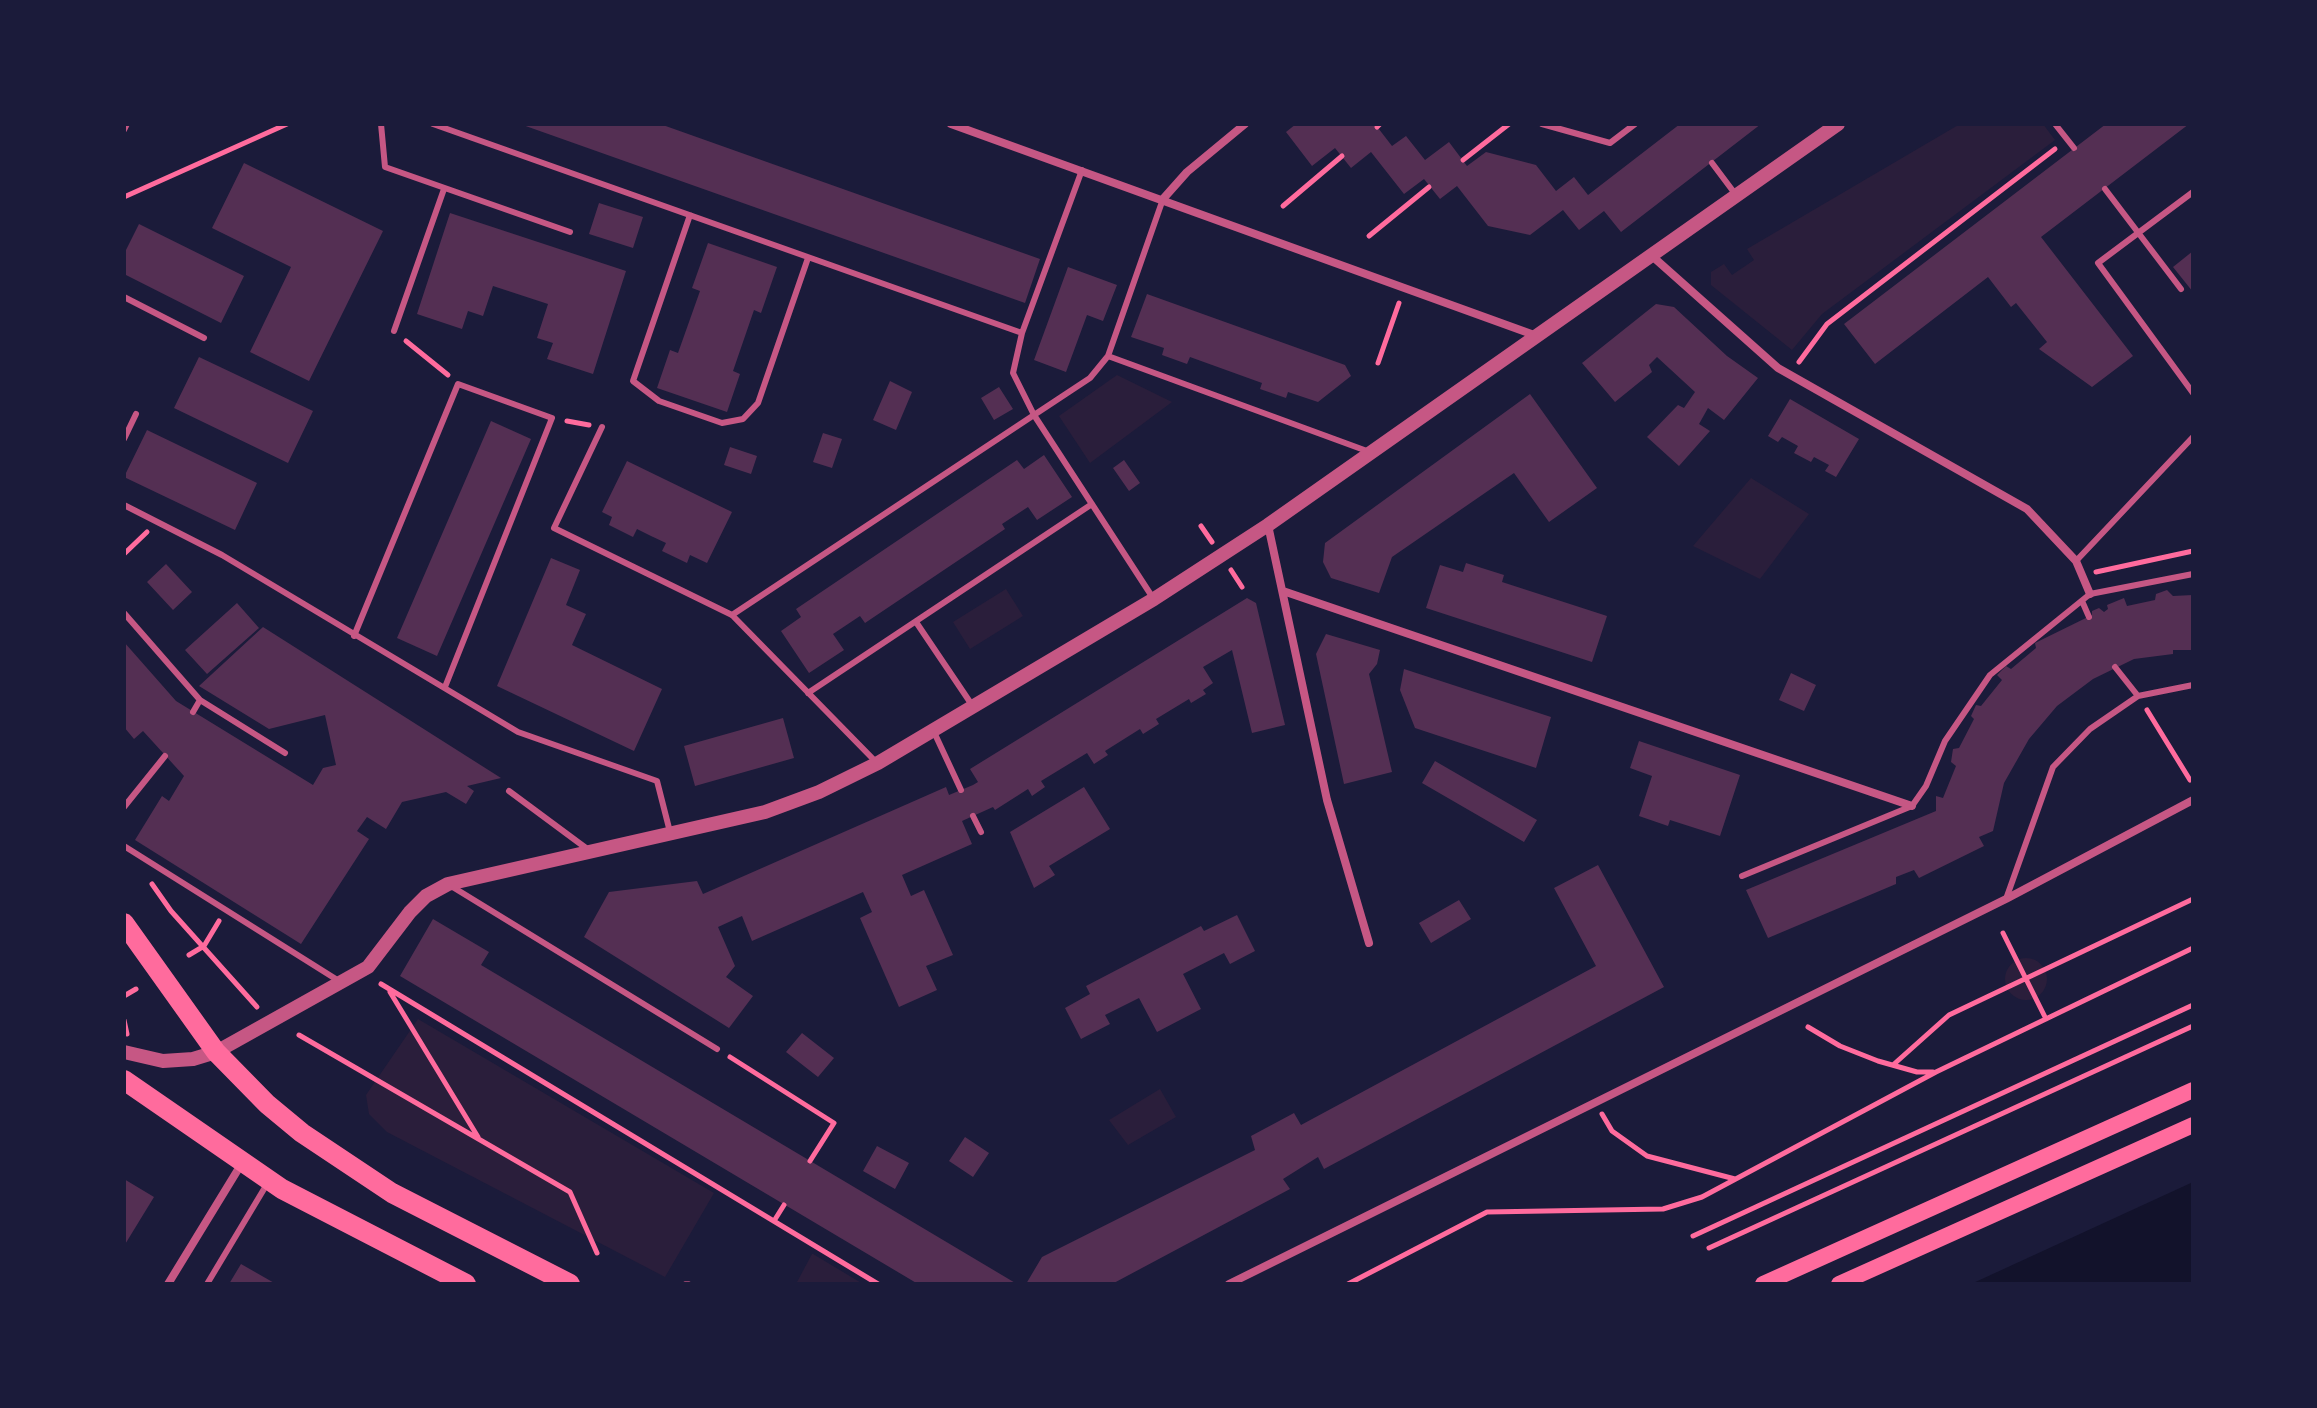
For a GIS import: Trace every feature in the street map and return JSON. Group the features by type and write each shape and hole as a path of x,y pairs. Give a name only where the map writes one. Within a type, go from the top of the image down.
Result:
{"main road":[{"path":"124,923 216,1052 267,1104 345,1164 392,1193 570,1284"},
{"path":"124,1080 270,1180 466,1284"},
{"path":"1763,1284 2193,1090"},
{"path":"1839,1284 2193,1125"}],"street":[{"path":"951,124 1538,337"},
{"path":"1163,199 1187,172 1245,124"},
{"path":"124,1052 163,1061 193,1059 216,1052 368,967 410,912 426,896 448,884 765,812 819,792 878,763 1154,599 1268,525 1738,197 1835,125"},
{"path":"1652,256 1778,368 2027,509 2076,561 2090,594"},
{"path":"1268,525 1327,800 1369,943"},
{"path":"1283,591 1912,806"},
{"path":"1229,1284 2006,899 2193,800"},
{"path":"168,1284 242,1163"}],"lane":[{"path":"124,130 127,124"},
{"path":"381,124 385,167 570,232"},
{"path":"433,124 1022,333"},
{"path":"1542,124 1610,143 1635,124"},
{"path":"2055,124 2074,148"},
{"path":"1712,163 1738,197"},
{"path":"1082,170 1022,333 1013,373 1034,415 1154,599"},
{"path":"394,331 444,189"},
{"path":"2105,189 2181,289"},
{"path":"2193,192 2098,263 2193,393"},
{"path":"732,615 1090,378 1108,356 1163,199"},
{"path":"690,215 633,381 659,401 722,423 743,419 758,403 808,258"},
{"path":"124,297 204,338"},
{"path":"1108,356 1371,453"},
{"path":"354,636 458,384 552,418 445,687"},
{"path":"124,439 136,414"},
{"path":"602,427 554,528 732,615 878,763"},
{"path":"2076,561 2193,437"},
{"path":"808,693 1092,504"},
{"path":"124,505 222,555 518,732 657,781 671,835"},
{"path":"1742,876 1912,806 1926,786 1945,741 1990,675 2090,594 2193,574"},
{"path":"2082,601 2089,617"},
{"path":"124,613 200,700 285,753"},
{"path":"916,622 974,708"},
{"path":"2115,667 2138,696"},
{"path":"2006,899 2053,767 2090,729 2138,696 2193,685"},
{"path":"193,712 200,700"},
{"path":"934,731 961,790"},
{"path":"124,807 165,756"},
{"path":"509,791 590,851"},
{"path":"973,816 981,832"},
{"path":"125,847 342,983"},
{"path":"448,884 717,1049"},
{"path":"207,1284 270,1180"}],"path":[{"path":"124,197 287,124"},
{"path":"1463,160 1509,124"},
{"path":"1797,365 1827,324 2067,139"},
{"path":"1283,206 1342,156"},
{"path":"1369,236 1429,187"},
{"path":"1378,363 1404,289"},
{"path":"394,331 458,384"},
{"path":"552,418 602,427"},
{"path":"124,554 158,522"},
{"path":"2089,573 2193,551"},
{"path":"2138,696 2190,780"},
{"path":"125,847 171,911 258,1008"},
{"path":"1893,1065 1949,1015 2193,899"},
{"path":"189,955 204,946 226,910"},
{"path":"2003,933 2046,1019"},
{"path":"1348,1284 1487,1212 1663,1209 1702,1197 1936,1072 2193,948"},
{"path":"381,984 878,1284"},
{"path":"387,988 479,1139"},
{"path":"124,996 136,989"},
{"path":"1693,1236 2193,1005"},
{"path":"124,1020 129,1031 126,1036"},
{"path":"1709,1248 2193,1026"},
{"path":"1808,1027 1840,1046 1893,1065 1936,1072"},
{"path":"299,1035 570,1192 597,1253"},
{"path":"717,1049 834,1123 810,1161"},
{"path":"1595,1103 1612,1131 1647,1156 1736,1179"},
{"path":"774,1221 784,1205"}],"shaded area":[{"path":"1960,124 2043,124 2055,140 1822,314 1792,350 1711,285 1711,272 1724,264 1732,275 1754,260 1747,249"},
{"path":"1117,375 1172,402 1090,463 1059,416"},
{"path":"1751,478 1809,514 1760,579 1693,546"},
{"path":"1006,589 1023,616 970,649 953,622"},
{"path":"2026,958 2041,964 2047,979 2041,994 2026,1000 2011,994 2005,979 2011,964"},
{"path":"418,1019 714,1193 665,1277 387,1132 369,1114 366,1095"},
{"path":"1160,1089 1176,1117 1128,1145 1109,1120"},
{"path":"2193,1182 2193,1284 1971,1284"},
{"path":"813,1254 863,1284 796,1284"}],"building":[{"path":"520,124 660,124 1040,259 1025,303"},
{"path":"1296,124 1375,124 1392,146 1406,136 1425,160 1449,142 1467,166 1486,152 1536,165 1556,191 1574,177 1588,195 1680,124 1761,124 1621,232 1604,211 1579,230 1563,210 1530,235 1488,226 1457,186 1440,199 1424,179 1404,194 1371,152 1351,168 1335,148 1312,166 1286,132"},
{"path":"2106,124 2189,124 2041,237 2133,356 2092,387 2039,349 2047,342 2016,303 2011,307 1988,277 1875,364 1844,324"},
{"path":"244,163 383,231 309,381 250,352 291,267 212,228"},
{"path":"599,203 643,217 633,248 589,234"},
{"path":"450,213 626,271 593,374 547,359 553,343 537,338 548,304 493,286 483,316 468,311 462,329 417,314"},
{"path":"139,224 244,276 221,323 124,274 124,254"},
{"path":"708,243 777,267 761,313 754,310 733,371 740,374 727,412 657,388 670,350 678,353 700,291 692,288"},
{"path":"2193,251 2193,292 2173,267"},
{"path":"1068,267 1117,285 1103,321 1087,315 1066,372 1034,360"},
{"path":"1147,294 1345,365 1351,376 1318,402 1288,392 1286,398 1260,389 1262,383 1190,357 1187,364 1162,355 1164,348 1131,337"},
{"path":"1656,304 1674,307 1727,356 1758,378 1724,420 1708,408 1699,424 1710,431 1679,466 1647,437 1678,405 1684,408 1695,392 1657,357 1649,365 1652,372 1615,402 1582,363"},
{"path":"199,357 313,411 288,463 174,408"},
{"path":"890,381 912,392 896,430 873,420"},
{"path":"999,387 1013,409 994,420 981,398"},
{"path":"1530,394 1597,488 1549,522 1514,473 1392,557 1379,593 1331,578 1323,562 1325,543"},
{"path":"1790,399 1859,439 1836,477 1825,471 1829,465 1814,457 1811,462 1794,453 1798,446 1782,437 1778,442 1768,436"},
{"path":"491,421 531,439 437,656 397,638"},
{"path":"147,430 257,483 235,530 124,477"},
{"path":"823,433 842,439 832,468 813,462"},
{"path":"730,447 757,456 751,474 724,465"},
{"path":"1044,455 1072,497 1037,520 1028,507 1002,524 1005,529 865,623 860,616 833,634 844,650 809,673 781,631 801,617 796,609 1017,460 1024,469"},
{"path":"1124,460 1140,483 1129,491 1113,468"},
{"path":"627,461 732,512 707,563 690,555 687,563 662,551 666,543 637,529 633,537 609,525 612,517 602,512"},
{"path":"551,558 580,570 566,605 586,614 572,645 662,689 634,751 497,686"},
{"path":"1466,563 1504,575 1502,582 1607,616 1592,662 1426,608 1440,565 1463,572"},
{"path":"166,564 192,592 173,610 147,582"},
{"path":"2167,590 2173,596 2193,595 2193,650 2173,650 2173,654 2134,659 2093,679 2057,706 2029,739 2004,783 1993,831 1979,837 1984,846 1919,878 1914,870 1896,877 1896,884 1768,938 1746,890 1936,811 1936,796 1943,798 1956,766 1951,762 1953,749 1959,748 1974,719 1971,716 1976,705 1981,706 2002,680 1997,675 2006,666 2011,669 2036,648 2035,643 2092,615 2092,611 2099,608 2104,612 2108,609 2107,605 2124,598 2127,606 2155,600 2156,594"},
{"path":"1247,598 1256,603 1285,725 1252,733 1232,650 1203,667 1213,683 1203,690 1206,694 1191,703 1189,699 1156,719 1159,724 1143,734 1140,729 1105,751 1108,755 1094,764 1087,753 1041,781 1045,787 1032,796 1028,789 995,810 993,807 962,821 972,844 902,875 911,896 924,890 953,955 926,966 937,990 899,1007 860,918 872,912 863,892 752,941 742,916 718,927 735,966 726,977 753,996 729,1028 584,937 609,892 697,881 703,894 946,787 949,795 973,785 978,782 970,769"},
{"path":"237,603 259,628 207,674 185,650"},
{"path":"263,627 501,778 467,786 474,791 466,804 446,792 402,802 386,829 367,817 357,831 369,839 301,944 135,840 162,796 169,801 184,776 143,731 134,739 124,727 124,642 176,701 313,785 323,768 336,765 325,715 269,729 199,686"},
{"path":"1326,634 1380,650 1377,664 1369,674 1392,772 1344,784 1316,654"},
{"path":"1404,669 1551,717 1536,768 1415,728 1400,690"},
{"path":"1791,673 1816,685 1804,711 1779,700"},
{"path":"783,718 794,758 695,786 684,746"},
{"path":"1639,741 1740,775 1720,836 1670,820 1668,826 1639,816 1652,776 1630,768"},
{"path":"1435,761 1537,820 1524,842 1422,783"},
{"path":"1084,787 1110,829 1049,866 1055,875 1034,888 1010,832"},
{"path":"1598,865 1664,987 1324,1169 1318,1157 1283,1179 1290,1189 1112,1284 1026,1284 1042,1257 1255,1150 1251,1136 1294,1113 1301,1125 1596,966 1554,888"},
{"path":"1459,900 1471,919 1431,943 1419,923"},
{"path":"1237,915 1255,951 1230,964 1224,953 1183,974 1201,1009 1157,1032 1139,998 1105,1015 1110,1024 1081,1039 1065,1008 1090,994 1086,986 1201,926 1204,931"},
{"path":"433,919 489,952 481,965 1017,1284 918,1284 400,976"},
{"path":"802,1033 834,1058 818,1077 786,1052"},
{"path":"965,1137 989,1153 973,1177 949,1161"},
{"path":"877,1146 909,1163 895,1189 863,1171"},
{"path":"124,1179 154,1197 124,1246"},
{"path":"241,1264 276,1284 229,1284"}]}
